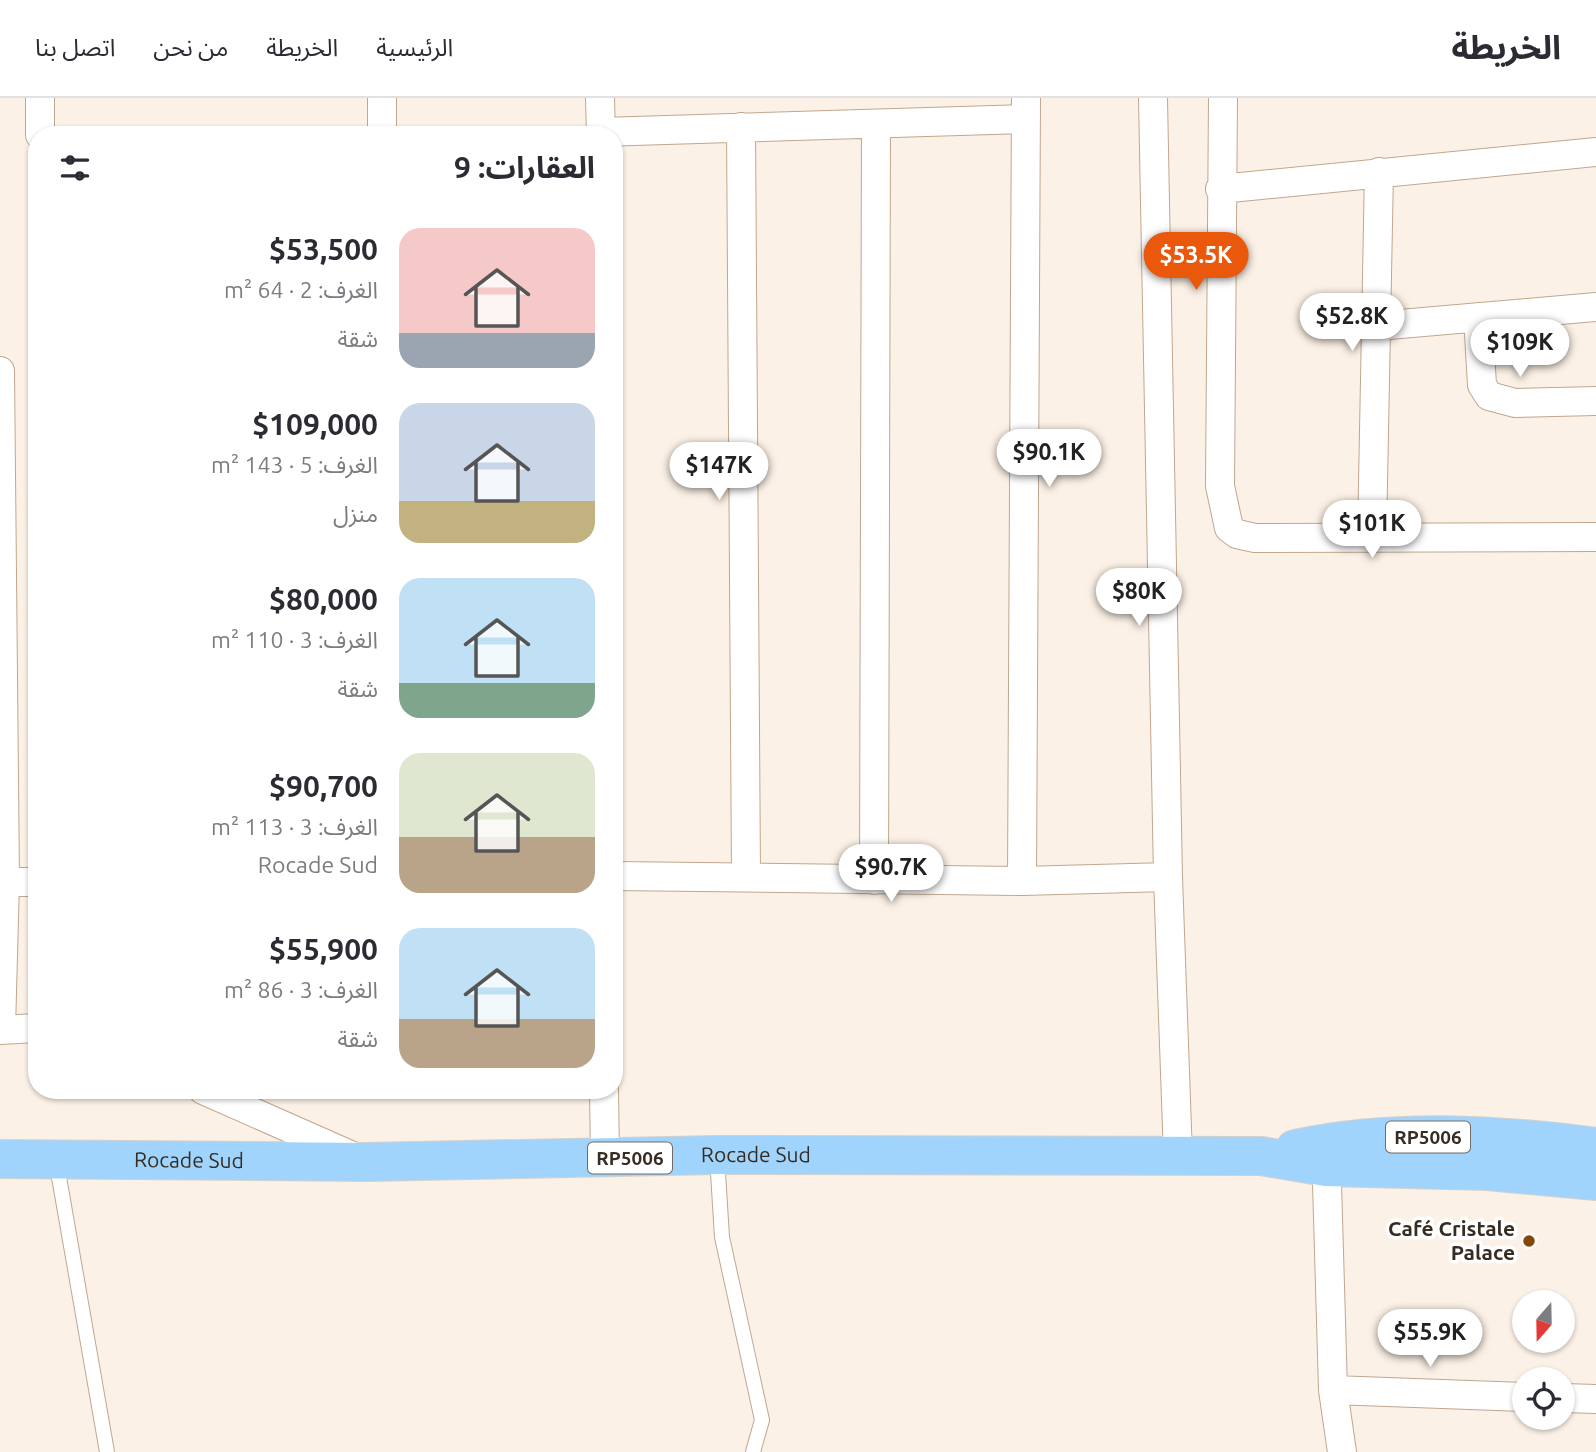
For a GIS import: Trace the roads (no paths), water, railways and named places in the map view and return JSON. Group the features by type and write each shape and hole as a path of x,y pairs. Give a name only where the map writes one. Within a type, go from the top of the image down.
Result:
{"main road":[{"name":"RP5006","path":"1326,1155 1454,1135 1596,1147"},
{"name":"Rocade Sud","path":"0,1159 366,1162 717,1155 1326,1155"},
{"name":"RP5006","path":"1326,1155 1596,1181"}],"street":[{"path":"40,98 40,126"},
{"path":"382,98 382,126"},
{"path":"600,98 601,126"},
{"path":"1153,98 1168,877 1178,1156"},
{"path":"1223,98 1220,189 1220,486 1227,525 1237,534 1255,538 1372,535 1596,537"},
{"path":"623,133 876,124 1026,108 1023,881"},
{"path":"874,880 876,124"},
{"path":"741,127 746,877"},
{"path":"1220,189 1596,152"},
{"path":"1372,535 1379,172"},
{"path":"1377,326 1596,307"},
{"path":"1478,317 1482,385 1489,396 1515,403 1596,401"},
{"path":"0,371 3,882 1,1030 28,1028"},
{"path":"623,876 1023,881 1168,877"},
{"path":"3,882 28,882"},
{"path":"223,1099 366,1162"},
{"path":"604,1099 605,1159"},
{"path":"1326,1155 1333,1391 1342,1452"},
{"path":"1333,1391 1512,1397"},
{"path":"1575,1398 1596,1399"}],"lane":[{"path":"717,1155 722,1237 762,1420 753,1452"},
{"path":"55,1158 107,1452"}],"place":[{"name":"Café Cristale Palace","path":"1529,1241"}]}
